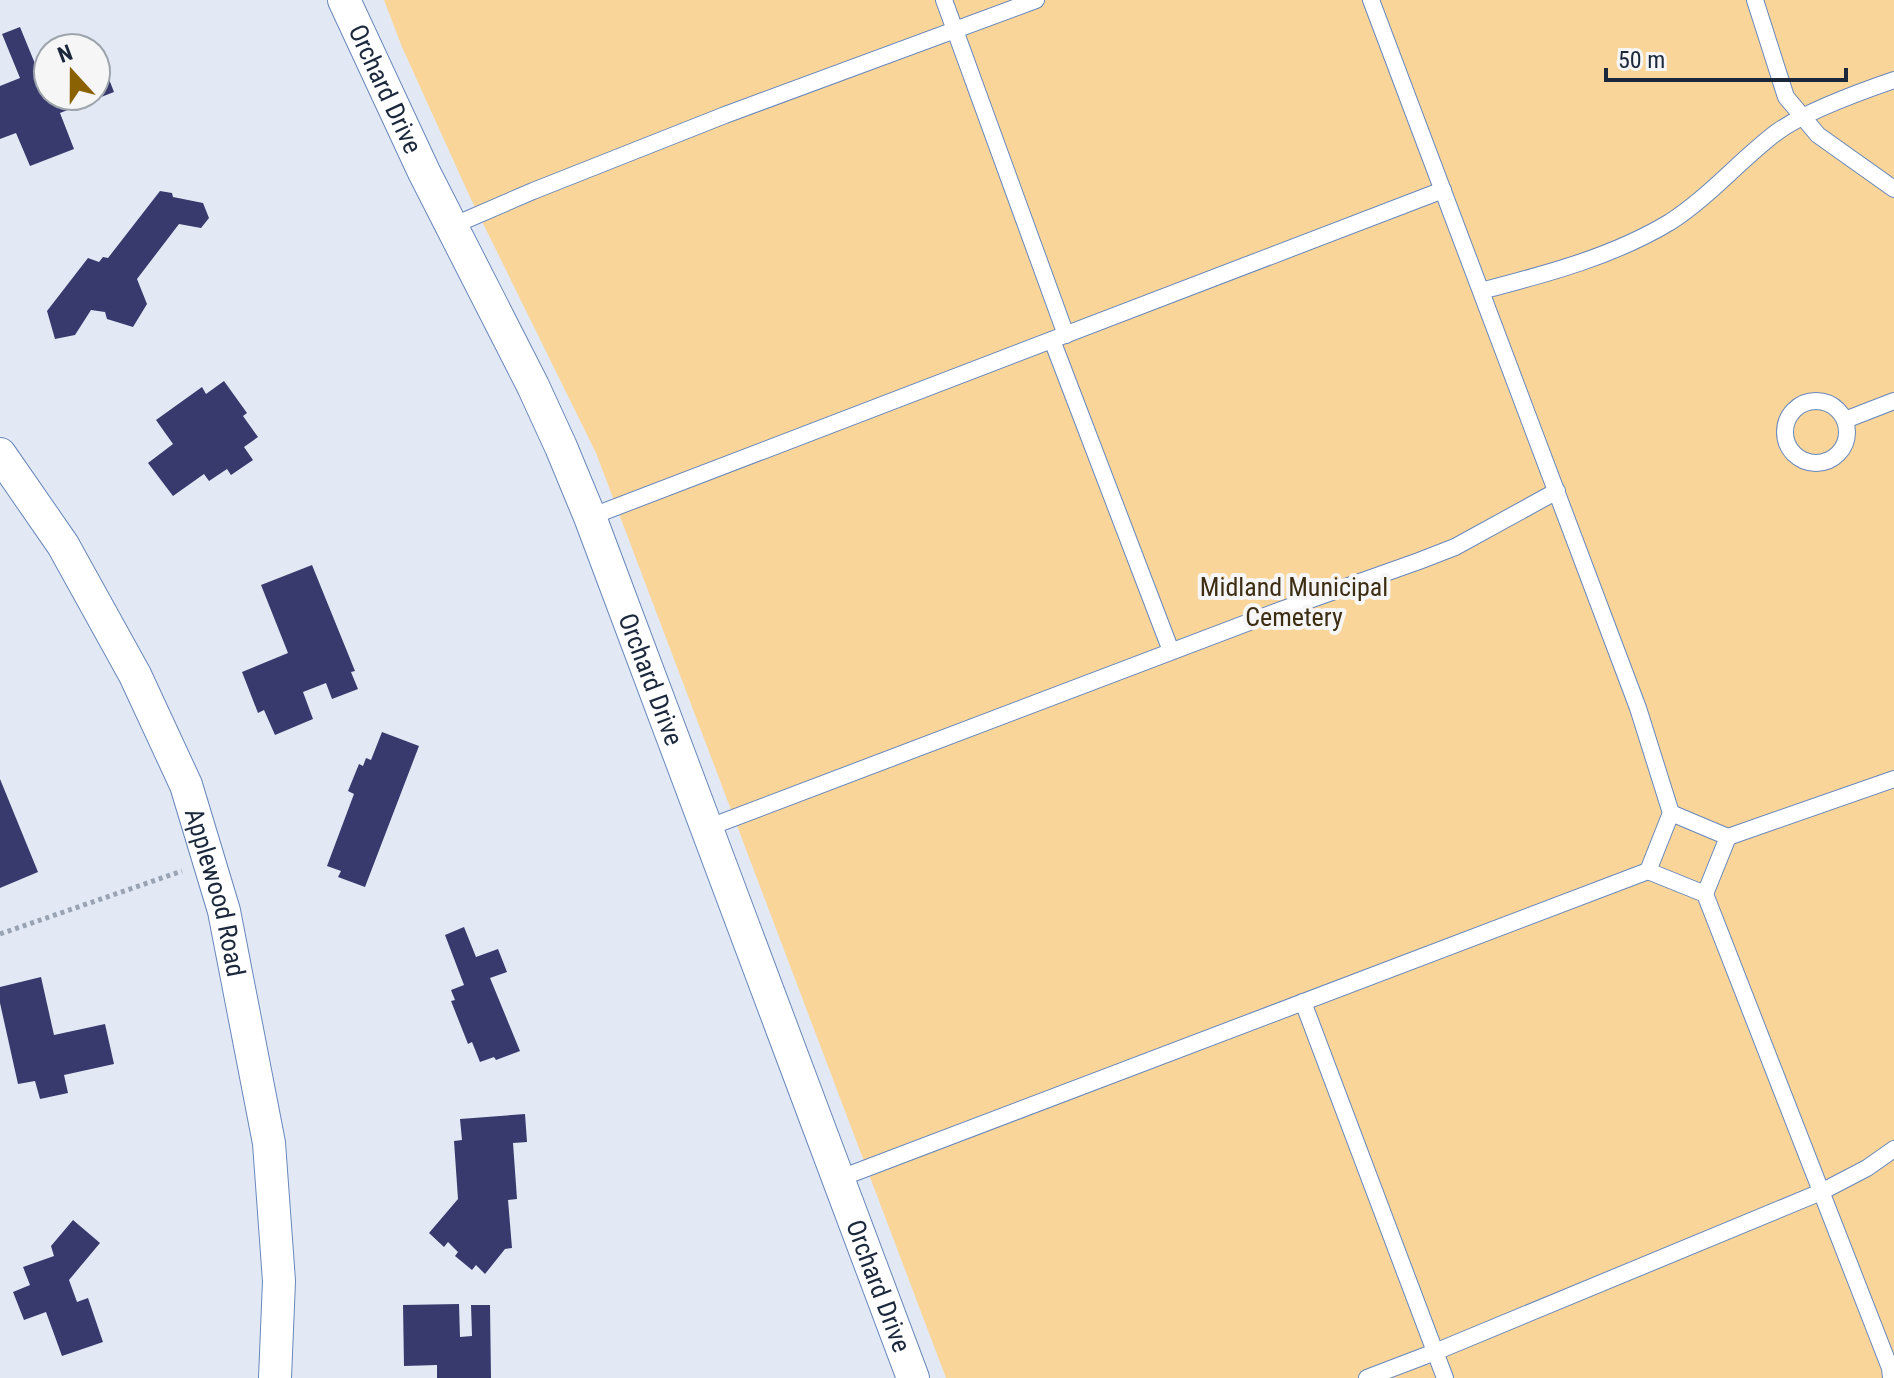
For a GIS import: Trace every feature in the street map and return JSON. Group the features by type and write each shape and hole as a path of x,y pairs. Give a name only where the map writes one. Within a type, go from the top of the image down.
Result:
{"street":[{"name":"Orchard Drive","path":"344,0 533,386 590,517 913,1378"},
{"name":"Applewood Road","path":"0,454 63,545 135,675 186,785 224,911 269,1143 279,1281 275,1378"}],"lane":[{"path":"944,0 1171,651"},
{"path":"452,226 725,115 1036,0"},
{"path":"1371,0 1638,708 1671,813 1648,871"},
{"path":"1755,0 1786,97 1818,135 1894,189"},
{"path":"1481,291 1551,272 1636,240 1671,221 1696,202 1780,130 1803,117 1894,80"},
{"path":"590,517 1443,190"},
{"path":"1845,420 1894,401"},
{"path":"707,828 1171,651 1455,547 1557,491"},
{"path":"1671,813 1728,837 1894,779"},
{"path":"1728,837 1705,894 1890,1368 1891,1378"},
{"path":"838,1179 1648,871 1705,894"},
{"path":"1303,1002 1445,1378"},
{"path":"1367,1378 1821,1192 1867,1168 1894,1149"}],"path":[{"path":"0,934 209,862"}],"green space":[{"name":"Midland Municipal Cemetery","path":"384,0 1894,0 1894,1378 946,1378 596,453 470,197"}],"building":[{"path":"20,27 32,56 32,112 63,112 60,113 74,149 30,166 16,133 0,139 0,86 20,78 2,34"},
{"path":"160,191 203,203 209,218 201,228 179,224 137,279 147,304 133,327 107,319 105,312 91,310 75,335 55,339 47,311 88,258 99,262 103,257 108,258"},
{"path":"224,381 247,413 243,416 258,437 244,447 253,460 231,475 227,469 209,481 204,474 173,496 148,463 173,444 156,420 202,387 206,394"},
{"path":"312,565 355,671 351,672 358,689 332,699 326,683 303,692 313,719 275,735 264,710 258,713 242,672 288,653 261,585"},
{"path":"382,732 419,746 365,887 338,877 341,871 327,866 354,794 348,791 359,764 363,766 366,758 371,760"},
{"path":"0,779 38,872 0,888"},
{"path":"464,927 476,957 498,949 507,972 490,978 520,1051 496,1060 494,1057 480,1062 472,1042 468,1044 451,1001 455,1000 451,990 464,985 445,935"},
{"path":"41,977 54,1035 105,1024 114,1064 64,1075 68,1093 40,1099 35,1081 18,1084 0,1003 0,987"},
{"path":"525,1114 527,1142 513,1143 517,1199 508,1200 512,1248 505,1249 485,1274 476,1265 472,1270 455,1256 458,1252 448,1242 444,1247 429,1233 458,1199 454,1141 462,1140 460,1119"},
{"path":"73,1220 100,1243 69,1280 77,1302 88,1298 103,1342 62,1356 46,1312 24,1320 13,1292 30,1285 23,1267 54,1256 51,1246"},
{"path":"459,1304 460,1337 472,1336 471,1305 490,1305 491,1378 437,1378 437,1365 404,1366 403,1305"}]}
